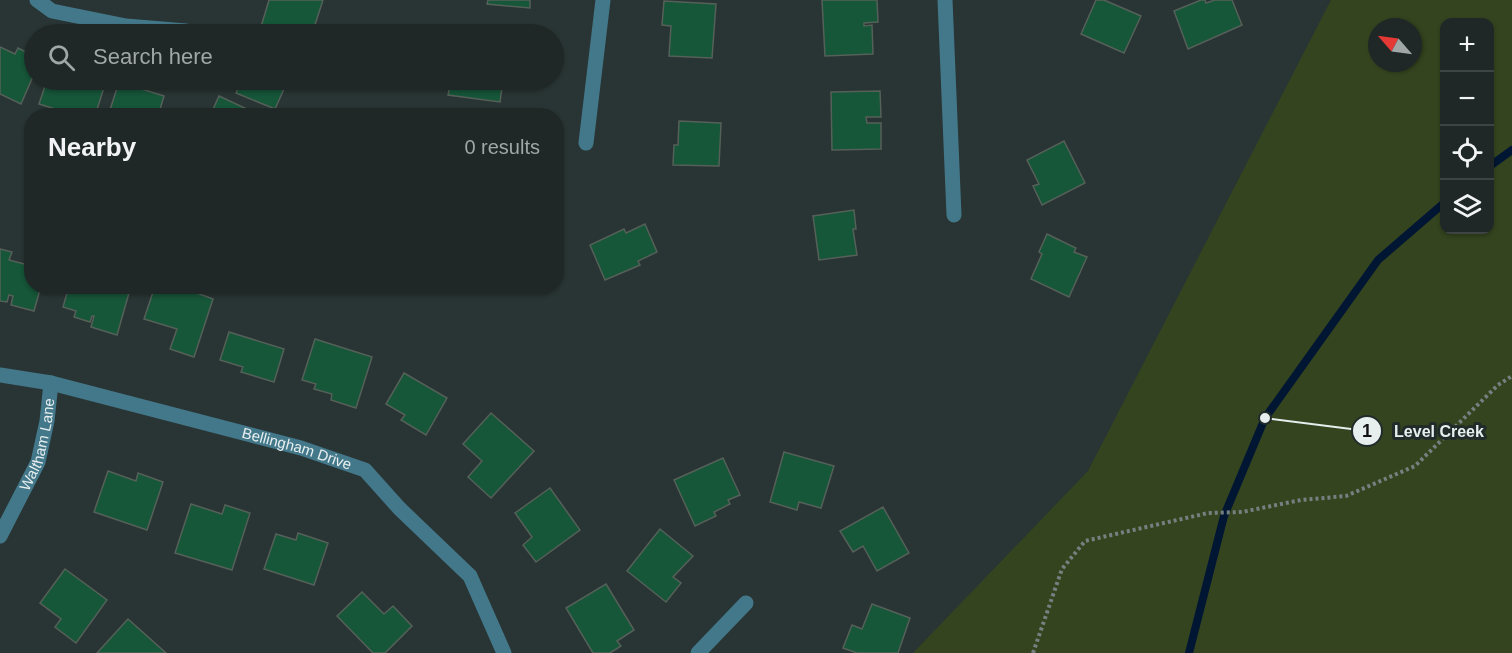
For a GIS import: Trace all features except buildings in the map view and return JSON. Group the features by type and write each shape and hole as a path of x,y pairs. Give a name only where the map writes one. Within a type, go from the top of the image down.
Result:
{"street":[{"path":"37,0 52,11 115,24"},
{"path":"586,143 603,0"},
{"path":"945,0 954,216"},
{"name":"Bellingham Drive","path":"0,375 51,383 301,448 365,470 399,508 470,576 504,653"},
{"name":"Waltham Lane","path":"0,536 38,462 47,421 51,383"},
{"path":"698,653 746,603"}],"path":[{"path":"1033,653 1062,569 1085,541 1208,513 1242,512 1300,500 1346,496 1415,466 1498,385 1512,376"}],"green space":[{"path":"1331,0 1512,0 1512,653 913,653 1088,471"}],"waterway":[{"path":"1494,163 1512,150"},
{"path":"1189,653 1224,516 1265,418 1378,260 1440,206"}],"place":[{"name":"Level Creek","path":"1265,418"}]}
